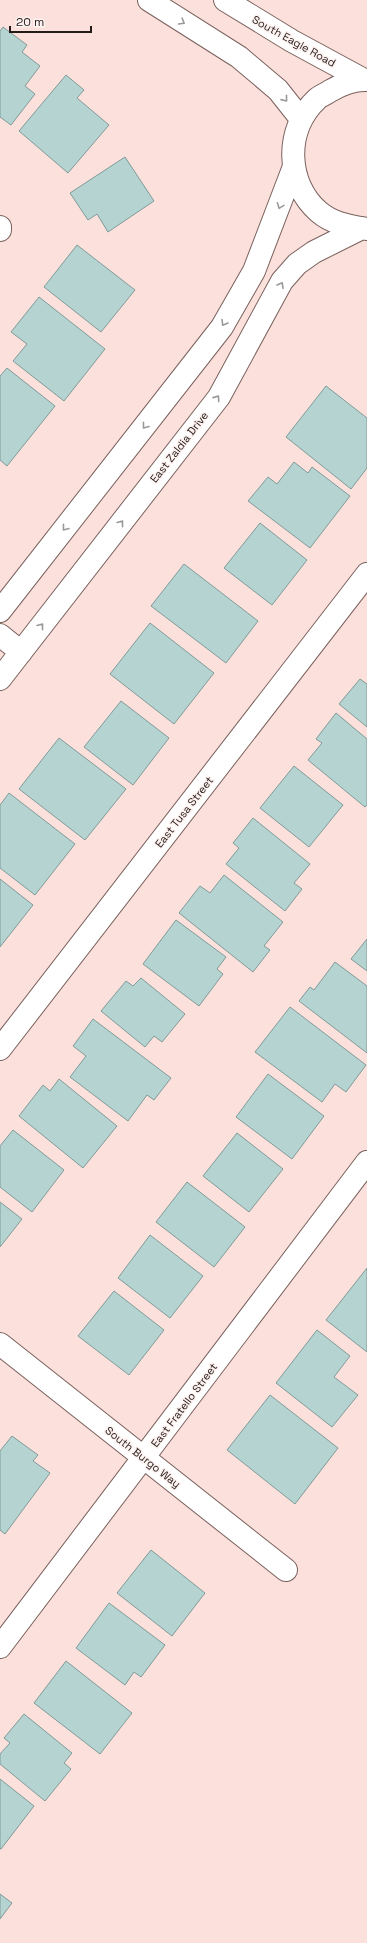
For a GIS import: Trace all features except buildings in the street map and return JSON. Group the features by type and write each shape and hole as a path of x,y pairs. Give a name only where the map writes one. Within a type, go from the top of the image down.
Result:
{"street":[{"path":"149,0 239,57 278,90 301,119"},
{"name":"South Eagle Road","path":"224,0 262,24 365,80"},
{"path":"0,611 222,327 254,272 293,169 293,144 301,119 317,99 339,85 365,80"},
{"path":"293,169 303,193 319,212 342,225 364,229"},
{"name":"East Zaldia Drive","path":"0,679 218,397 282,281 297,264 314,252 364,229"},
{"name":"East Tusa Street","path":"0,1049 367,574"},
{"path":"0,635 21,652"},
{"name":"East Fratello Street","path":"0,1647 367,1162"},
{"name":"South Burgo Way","path":"0,1344 286,1570"}]}
